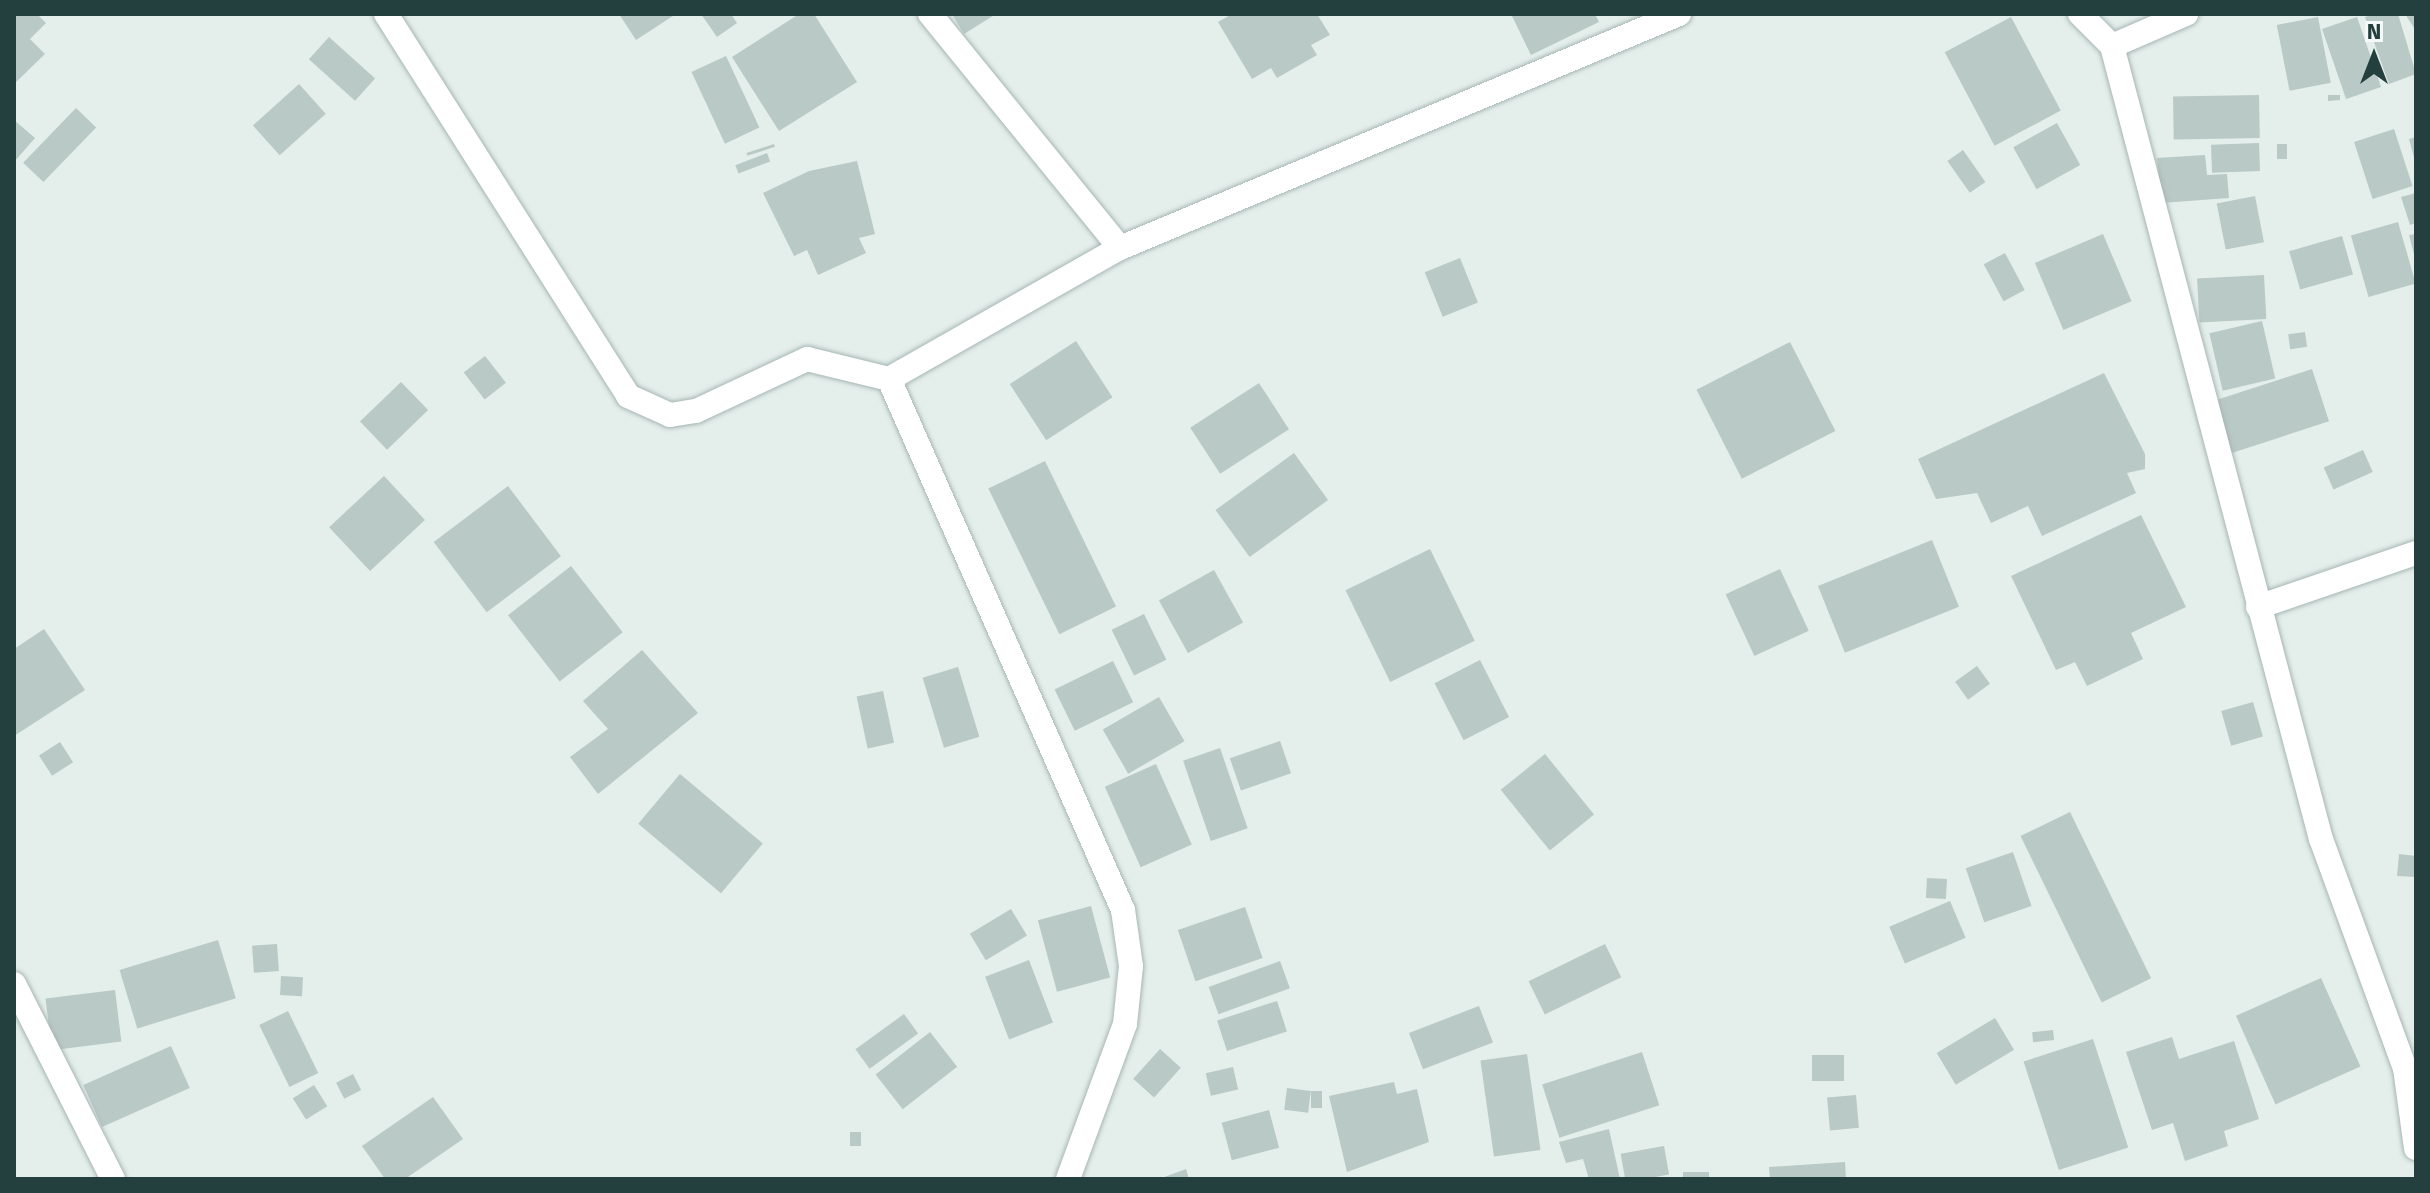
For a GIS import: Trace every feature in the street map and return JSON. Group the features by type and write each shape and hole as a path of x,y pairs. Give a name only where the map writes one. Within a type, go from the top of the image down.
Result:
{"street":[{"path":"386,14 628,396 670,415 696,411 807,359 889,379 1120,248 1679,14"},
{"path":"930,14 1120,248"},
{"path":"2080,14 2112,46 2321,839 2405,1068 2416,1148"},
{"path":"2112,46 2186,14"},
{"path":"889,379 1123,910 1131,966 1125,1024 1068,1179"},
{"path":"2258,607 2416,553"},
{"path":"14,984 113,1179"}],"building":[{"path":"14,14 37,14 46,23 30,39 45,54 14,84"},
{"path":"619,14 676,14 636,40"},
{"path":"701,14 731,14 737,23 717,37"},
{"path":"799,14 814,14 857,82 779,131 732,57"},
{"path":"952,14 996,14 964,34"},
{"path":"1232,14 1317,14 1330,35 1311,45 1317,55 1277,78 1271,68 1252,79 1218,22"},
{"path":"1511,14 1595,14 1599,22 1531,55"},
{"path":"2398,14 2416,74 2389,84 2365,17"},
{"path":"2405,14 2416,14 2416,31"},
{"path":"2011,17 2061,111 1995,146 1945,52"},
{"path":"2318,17 2331,83 2290,91 2277,25"},
{"path":"2357,17 2381,87 2346,99 2322,29"},
{"path":"329,37 375,78 355,101 309,59"},
{"path":"726,56 759,128 725,144 692,72"},
{"path":"299,84 326,114 280,155 253,125"},
{"path":"2259,95 2260,138 2174,139 2173,97"},
{"path":"2328,95 2340,95 2340,100 2328,101"},
{"path":"76,108 96,127 43,182 23,163"},
{"path":"14,120 35,138 14,162"},
{"path":"2057,123 2080,165 2037,189 2013,147"},
{"path":"2394,129 2413,186 2373,199 2354,142"},
{"path":"2416,137 2416,160 2415,161 2409,139"},
{"path":"2259,143 2260,171 2212,173 2211,145"},
{"path":"774,144 775,147 747,156 746,153"},
{"path":"2277,144 2287,144 2287,159 2277,159"},
{"path":"1963,150 1985,182 1970,193 1947,161"},
{"path":"767,153 770,161 738,174 735,165"},
{"path":"2205,155 2207,175 2227,174 2229,198 2161,203 2157,158"},
{"path":"857,161 875,234 859,238 866,253 818,275 807,250 794,256 763,193 809,171"},
{"path":"2416,193 2416,223 2410,225 2401,197"},
{"path":"2255,196 2264,242 2226,250 2217,203"},
{"path":"2398,222 2416,284 2369,297 2351,236"},
{"path":"2103,234 2132,301 2063,330 2035,263"},
{"path":"2416,234 2416,258 2415,258 2409,235"},
{"path":"2342,236 2353,274 2300,290 2289,251"},
{"path":"2005,253 2025,290 2004,301 1984,264"},
{"path":"1460,258 1478,303 1443,317 1425,272"},
{"path":"2264,275 2266,319 2199,322 2197,279"},
{"path":"2262,321 2275,378 2223,391 2209,333"},
{"path":"2305,332 2307,347 2290,349 2288,334"},
{"path":"1076,341 1112,397 1046,440 1010,384"},
{"path":"1790,342 1835,431 1742,479 1696,390"},
{"path":"485,356 506,383 485,399 464,373"},
{"path":"2312,369 2329,421 2231,453 2214,401"},
{"path":"2104,373 2145,454 2145,469 2127,473 2136,493 2042,536 2028,506 1991,523 1977,493 1936,499 1918,459"},
{"path":"401,382 428,410 387,450 360,422"},
{"path":"1259,383 1289,429 1220,474 1190,428"},
{"path":"2363,450 2373,472 2333,489 2324,467"},
{"path":"1294,453 1328,500 1250,557 1216,510"},
{"path":"1045,461 1116,607 1059,634 988,489"},
{"path":"384,476 425,520 370,571 329,527"},
{"path":"508,486 561,556 487,612 434,542"},
{"path":"2141,515 2186,607 2131,633 2143,659 2087,686 2075,662 2056,670 2011,576"},
{"path":"1932,540 1959,607 1845,653 1818,586"},
{"path":"1430,549 1475,641 1390,682 1346,590"},
{"path":"571,566 623,632 560,681 508,615"},
{"path":"1780,569 1809,631 1754,656 1726,594"},
{"path":"1214,570 1243,622 1188,653 1159,601"},
{"path":"1144,614 1166,660 1134,676 1112,630"},
{"path":"44,629 85,690 14,736 14,649"},
{"path":"642,650 698,713 598,794 570,757 608,729 583,701"},
{"path":"1480,660 1509,717 1464,740 1435,683"},
{"path":"1113,661 1133,702 1075,731 1055,689"},
{"path":"1977,666 1990,684 1968,700 1955,682"},
{"path":"958,667 979,737 944,748 923,678"},
{"path":"883,691 894,743 868,748 857,697"},
{"path":"1159,697 1184,741 1128,774 1103,730"},
{"path":"2253,702 2263,737 2231,746 2221,711"},
{"path":"1280,741 1291,773 1241,790 1230,758"},
{"path":"60,742 73,762 52,776 39,756"},
{"path":"1220,748 1248,828 1211,841 1183,761"},
{"path":"1545,754 1594,815 1550,850 1501,790"},
{"path":"1156,764 1192,844 1141,867 1105,787"},
{"path":"680,774 763,843 721,893 638,824"},
{"path":"2070,812 2151,978 2102,1002 2021,836"},
{"path":"2013,852 2032,906 1984,922 1966,868"},
{"path":"2399,854 2416,856 2416,877 2397,876"},
{"path":"1927,878 1947,879 1946,899 1926,898"},
{"path":"1950,901 1966,938 1905,964 1889,927"},
{"path":"1091,906 1110,977 1057,992 1038,920"},
{"path":"1245,907 1263,958 1195,981 1178,930"},
{"path":"1011,909 1027,936 986,960 970,934"},
{"path":"218,940 236,998 137,1028 120,970"},
{"path":"277,944 279,971 254,973 252,946"},
{"path":"1605,944 1621,977 1545,1015 1529,981"},
{"path":"1029,960 1053,1023 1009,1039 985,977"},
{"path":"1280,961 1290,988 1219,1014 1209,987"},
{"path":"281,976 303,977 302,996 280,995"},
{"path":"2321,978 2360,1067 2275,1104 2236,1016"},
{"path":"115,990 121,1042 52,1050 46,999"},
{"path":"1277,1001 1287,1031 1227,1051 1217,1020"},
{"path":"1479,1006 1493,1042 1423,1069 1409,1033"},
{"path":"288,1011 318,1073 289,1087 259,1025"},
{"path":"904,1014 918,1033 870,1069 855,1049"},
{"path":"1995,1018 2014,1050 1956,1085 1937,1053"},
{"path":"2053,1030 2054,1040 2033,1042 2032,1032"},
{"path":"930,1032 957,1067 903,1109 876,1074"},
{"path":"2172,1037 2179,1059 2234,1041 2259,1119 2224,1131 2228,1146 2185,1161 2173,1123 2152,1130 2126,1052"},
{"path":"2093,1039 2128,1147 2059,1170 2024,1062"},
{"path":"171,1046 190,1088 102,1127 83,1085"},
{"path":"1160,1049 1181,1068 1154,1097 1133,1079"},
{"path":"1642,1052 1659,1105 1559,1138 1542,1084"},
{"path":"1527,1054 1540,1150 1494,1157 1480,1061"},
{"path":"1812,1055 1844,1055 1844,1081 1812,1081"},
{"path":"1233,1067 1238,1089 1211,1096 1206,1073"},
{"path":"353,1074 361,1090 344,1099 336,1083"},
{"path":"1394,1082 1397,1094 1417,1089 1429,1142 1347,1172 1329,1096"},
{"path":"314,1085 327,1106 306,1119 293,1098"},
{"path":"1287,1088 1311,1091 1308,1113 1284,1110"},
{"path":"1311,1091 1322,1091 1322,1108 1311,1108"},
{"path":"1856,1095 1859,1128 1830,1130 1827,1098"},
{"path":"433,1097 463,1139 405,1179 385,1179 362,1146"},
{"path":"1269,1110 1279,1148 1232,1160 1222,1123"},
{"path":"1609,1129 1620,1179 1589,1179 1583,1159 1566,1163 1559,1142"},
{"path":"850,1132 861,1132 861,1146 850,1146"},
{"path":"1664,1146 1669,1175 1625,1179 1621,1154"},
{"path":"1845,1162 1846,1179 1770,1179 1769,1167"},
{"path":"1186,1169 1189,1179 1159,1179"},
{"path":"1683,1172 1709,1172 1709,1179 1683,1179"}]}
